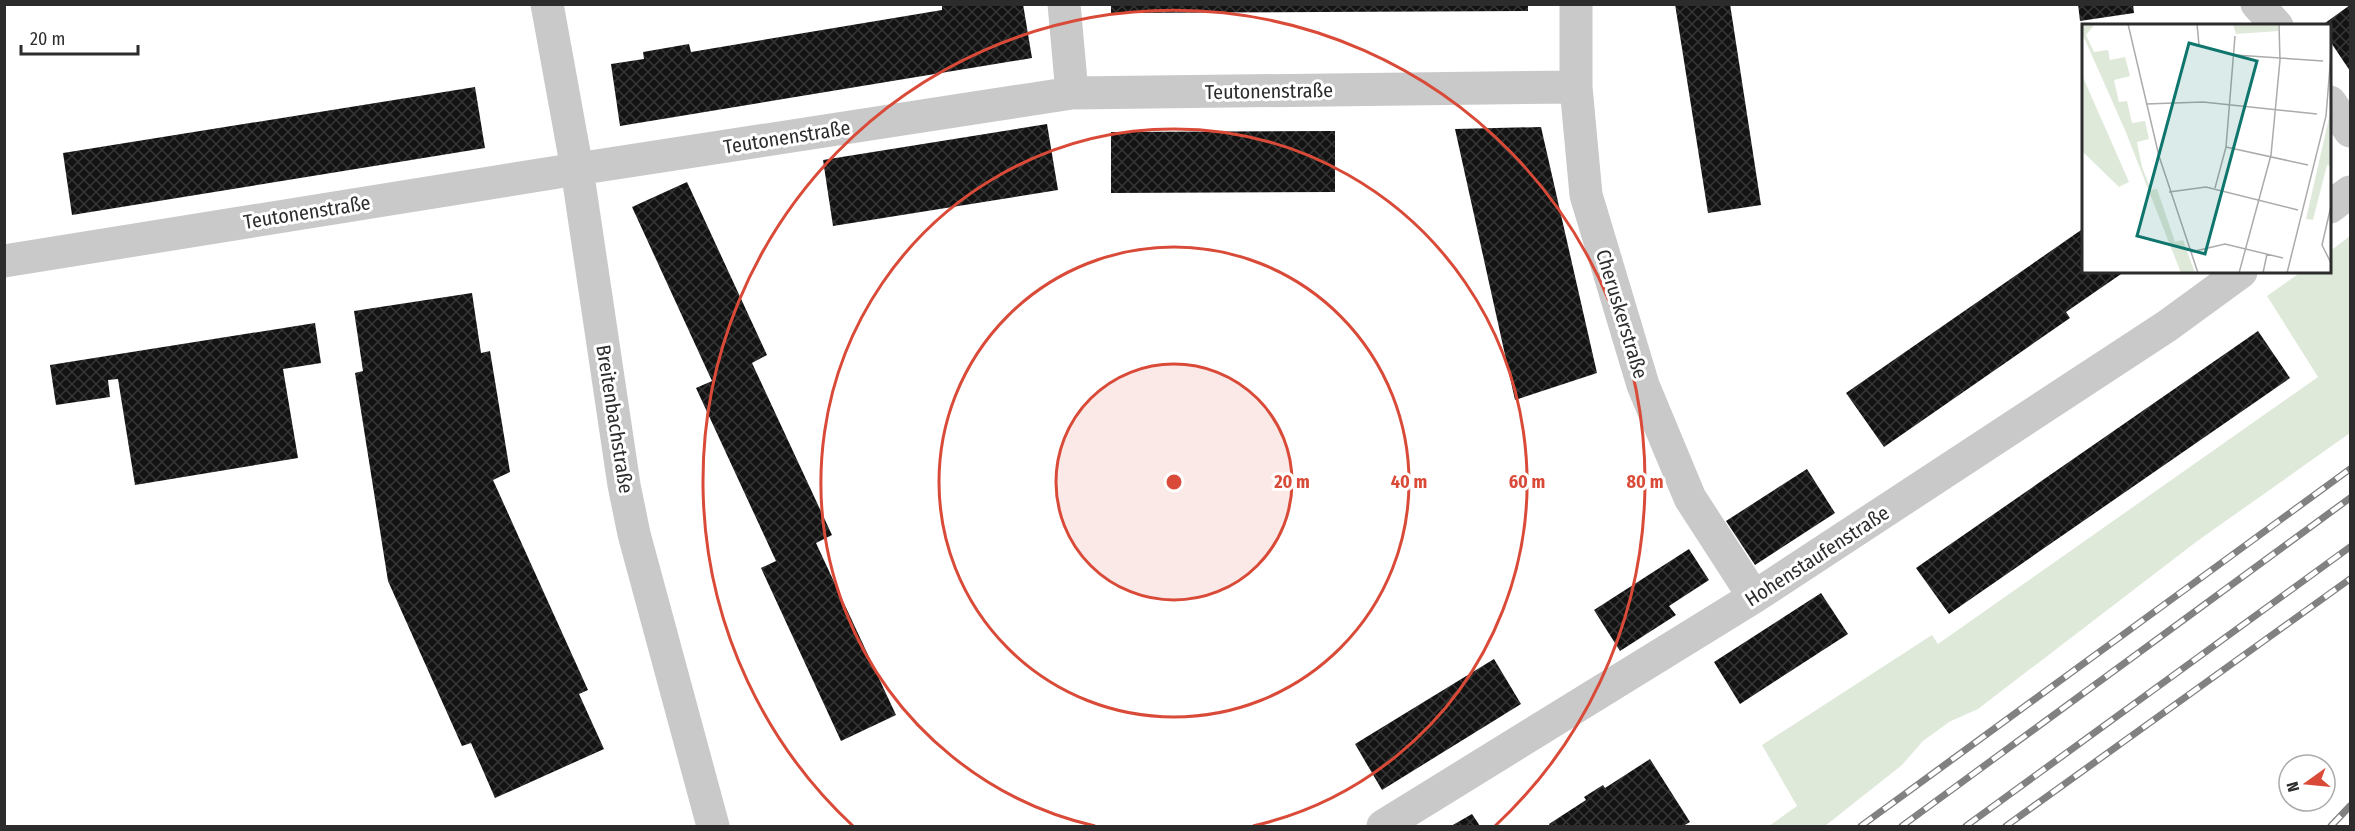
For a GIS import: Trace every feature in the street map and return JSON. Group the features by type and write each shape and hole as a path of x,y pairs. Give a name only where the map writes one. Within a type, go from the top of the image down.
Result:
{"street":[{"name":"Breitenbachstraße","path":"547,4 577,169 624,485 637,546 713,826"},
{"path":"1064,4 1072,93"},
{"name":"Cheruskerstraße","path":"1576,4 1576,87 1586,195 1643,385 1690,498 1754,597"},
{"path":"2257,4 2275,24"},
{"name":"Teutonenstraße","path":"4,261 577,169 1072,93 1576,87"},
{"path":"2331,103 2350,131"},
{"path":"2331,206 2350,192"},
{"name":"Hohenstaufenstraße","path":"1383,826 1754,597 2167,326 2240,273"}],"green space":[{"path":"2350,236 2350,433 2196,542 1978,709 1949,722 1923,741 1902,765 1825,826 1769,826 1797,806 1762,745 1932,635 1938,644 2318,377 2267,296 2300,273 2331,273 2331,250"}],"building":[{"path":"942,4 1023,4 1032,58 620,126 611,64 644,59 643,52 689,44 691,52 942,10"},
{"path":"1111,4 1528,4 1528,11 1111,13"},
{"path":"1675,4 1730,4 1761,205 1708,213"},
{"path":"2078,4 2133,4 2134,13 2080,21"},
{"path":"2350,5 2350,71 2331,42 2331,24 2324,24"},
{"path":"475,87 485,148 72,215 63,153"},
{"path":"1047,124 1058,190 833,226 823,160"},
{"path":"1541,127 1597,373 1515,400 1455,129"},
{"path":"1335,131 1335,192 1111,193 1111,132"},
{"path":"687,182 767,355 752,363 832,535 816,543 896,715 841,741 761,568 776,561 696,388 712,381 632,207"},
{"path":"2082,229 2082,273 2123,273 2066,312 2070,318 1884,447 1846,393"},
{"path":"472,293 481,353 490,351 510,472 493,480 588,690 579,694 604,749 495,798 471,743 462,746 388,581 355,373 363,371 354,311"},
{"path":"315,323 321,363 283,369 298,458 135,485 118,379 108,380 110,397 56,405 50,365"},
{"path":"2258,331 2290,378 1949,614 1916,568"},
{"path":"1807,469 1835,513 1755,565 1726,521"},
{"path":"1689,549 1709,580 1669,606 1676,615 1620,651 1594,610"},
{"path":"1821,593 1848,634 1740,704 1714,662"},
{"path":"1494,659 1521,704 1382,790 1355,744"},
{"path":"1650,759 1690,822 1683,826 1550,826 1549,824 1586,800 1584,797 1603,785 1605,788"},
{"path":"1472,814 1480,826 1451,826"}],"railway":[{"path":"1861,826 2350,469"},
{"path":"1902,826 2350,498"},
{"path":"1966,826 2350,547"},
{"path":"2006,826 2350,579"},
{"path":"2331,826 2350,806"}]}
